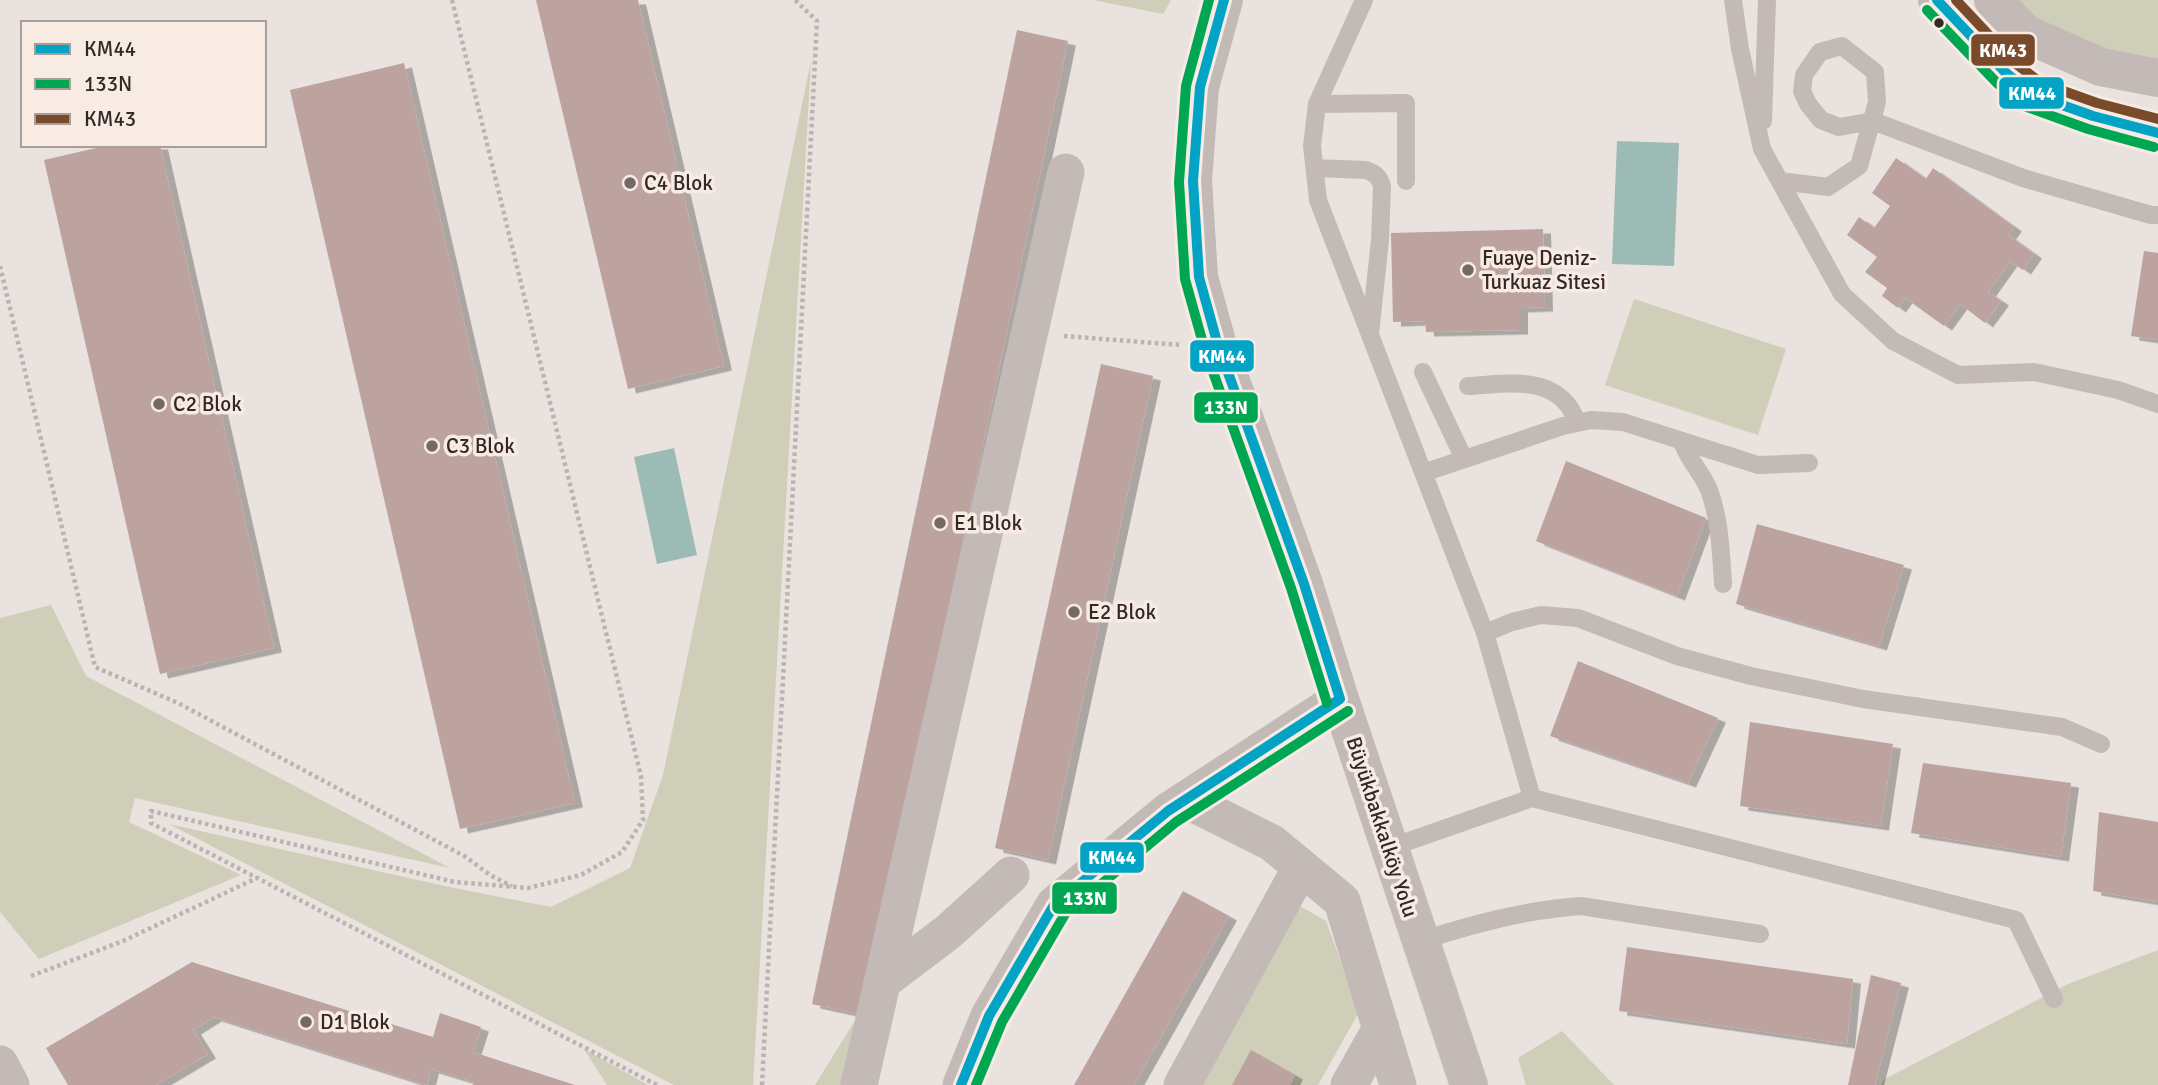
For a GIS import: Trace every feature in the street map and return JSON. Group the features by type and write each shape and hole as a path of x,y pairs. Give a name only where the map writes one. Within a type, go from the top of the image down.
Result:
{"street":[{"name":"Büyükbakkalköy Yolu","path":"1224,0 1200,88 1192,181 1199,277 1220,348 1304,584 1469,1085"},
{"path":"1937,0 2006,73 2034,95 2093,117 2158,133"},
{"path":"1993,0 2026,34 2101,67 2158,78"},
{"path":"859,1085 1066,172"},
{"path":"961,1085 989,1016 1054,905 1168,811 1340,699"},
{"path":"1186,800 1272,843 1342,901 1398,1085"},
{"path":"1182,1085 1301,867"},
{"path":"883,982 948,932 1011,875"},
{"path":"1349,1085 1381,1028"},
{"path":"0,1063 12,1085"}],"lane":[{"path":"1364,0 1317,104 1312,146 1318,200 1485,633 1531,798"},
{"path":"1733,0 1740,49 1762,149 1842,295 1893,341 1958,375 2034,372 2118,390 2158,404"},
{"path":"1762,149 1767,0"},
{"path":"1780,181 1828,187 1858,166 1872,121 1877,102 1875,72 1842,46 1820,52 1804,75 1802,91 1808,104 1821,120 1839,127 1872,121 2023,178 2158,215"},
{"path":"1317,104 1406,103 1406,181"},
{"path":"1315,168 1366,170 1381,181 1380,240 1370,337"},
{"path":"1423,372 1464,459"},
{"path":"1468,386 1525,383 1540,386 1553,391 1565,402 1573,410 1577,422"},
{"path":"1423,473 1577,422 1607,420 1623,422 1758,465 1809,463"},
{"path":"1682,441 1685,452 1701,475 1712,500 1719,536 1723,584"},
{"path":"1485,633 1512,622 1541,615 1578,618 1677,656 1751,676 1863,699 2062,727 2101,744"},
{"path":"1389,848 1531,798 2016,920 2054,999"},
{"path":"1420,942 1486,920 1581,905 1759,934"}],"path":[{"path":"452,0 641,776 643,820 622,852 581,875 516,887 455,882 151,811 151,823 657,1085"},
{"path":"762,1085 817,22 795,0"},
{"path":"0,266 95,667 178,703 516,887"},
{"path":"1030,334 1220,348"},
{"path":"31,976 123,941 258,878"}],"green space":[{"path":"1093,0 1171,0 1163,14"},
{"path":"1996,0 2158,0 2158,76"},
{"path":"811,61 753,1085 674,1085 169,824 449,887 551,907 630,868 663,775"},
{"path":"1634,299 1786,349 1758,435 1605,385"},
{"path":"51,605 86,676 450,868 135,798 129,822 241,875 39,959 0,912 0,618"},
{"path":"1298,905 1326,921 1359,1012 1318,1085 1197,1085"},
{"path":"2158,950 2158,1085 1881,1085 1883,1080 2068,984"},
{"path":"854,1022 846,1085 815,1085"},
{"path":"1562,1031 1614,1085 1526,1085 1518,1058"},
{"path":"584,1049 648,1085 607,1085"}],"water":[{"path":"1617,141 1679,143 1674,266 1612,264"},
{"path":"674,448 697,555 657,564 634,457"}],"building":[{"name":"C4 Blok","path":"536,0 638,0 724,366 628,389"},
{"name":"E1 Blok","path":"1017,30 1068,41 863,1015 812,1004"},
{"name":"C3 Blok","path":"404,63 575,803 460,829 290,90"},
{"name":"C2 Blok","path":"100,147 160,147 274,648 160,674 44,160"},
{"path":"1896,158 1926,179 1933,168 2014,227 2008,235 2034,254 2023,270 2010,261 1988,292 2001,301 1985,323 1960,304 1944,326 1905,298 1898,308 1882,296 1887,288 1865,272 1877,257 1847,235 1859,217 1874,228 1890,206 1872,193"},
{"name":"Fuaye Deniz- Turkuaz Sitesi","path":"1543,229 1545,307 1520,308 1520,330 1426,332 1425,321 1393,322 1391,233"},
{"path":"2144,251 2158,253 2158,340 2131,336"},
{"name":"E2 Blok","path":"1101,364 1153,376 1048,860 995,848"},
{"path":"1566,461 1706,518 1677,596 1536,541"},
{"path":"1757,524 1904,565 1879,646 1736,604"},
{"path":"1578,661 1718,718 1688,783 1550,736"},
{"path":"1750,722 1893,744 1881,826 1740,806"},
{"path":"1923,763 2071,783 2061,857 1911,833"},
{"path":"2099,812 2158,822 2158,902 2093,891"},
{"path":"1183,891 1229,916 1134,1085 1074,1085"},
{"path":"1627,947 1853,979 1847,1044 1619,1011"},
{"name":"D1 Blok","path":"192,962 433,1037 440,1013 481,1027 473,1052 575,1085 473,1085 474,1082 431,1069 427,1085 214,1017 193,1030 208,1054 156,1085 68,1085 46,1048"},
{"path":"1871,975 1901,983 1875,1085 1848,1085"},
{"path":"1251,1050 1295,1075 1290,1085 1232,1085"}],"transit line":[{"name":"133N","path":"1209,0 1186,86 1179,182 1185,279 1204,347 1291,588 1327,703"},
{"name":"KM44","path":"1224,0 1200,87 1193,181 1199,277 1217,342 1304,584 1340,699"},
{"name":"KM44","path":"1937,0 2006,73 2034,95 2093,116 2158,133"},
{"name":"KM43","path":"1956,0 2015,63 2041,83 2097,103 2158,119"},
{"name":"133N","path":"1927,10 1997,83 2027,107 2088,129 2154,147"},
{"name":"KM44","path":"961,1085 989,1016 1054,905 1168,811 1340,699"},
{"name":"133N","path":"976,1085 1002,1022 1065,914 1176,822 1348,711"}],"place":[{"name":"C4 Blok","path":"630,183"},
{"name":"Fuaye Deniz- Turkuaz Sitesi","path":"1468,270"},
{"name":"C2 Blok","path":"159,404"},
{"name":"C3 Blok","path":"432,446"},
{"name":"E1 Blok","path":"940,523"},
{"name":"E2 Blok","path":"1074,612"},
{"name":"D1 Blok","path":"306,1022"}]}
